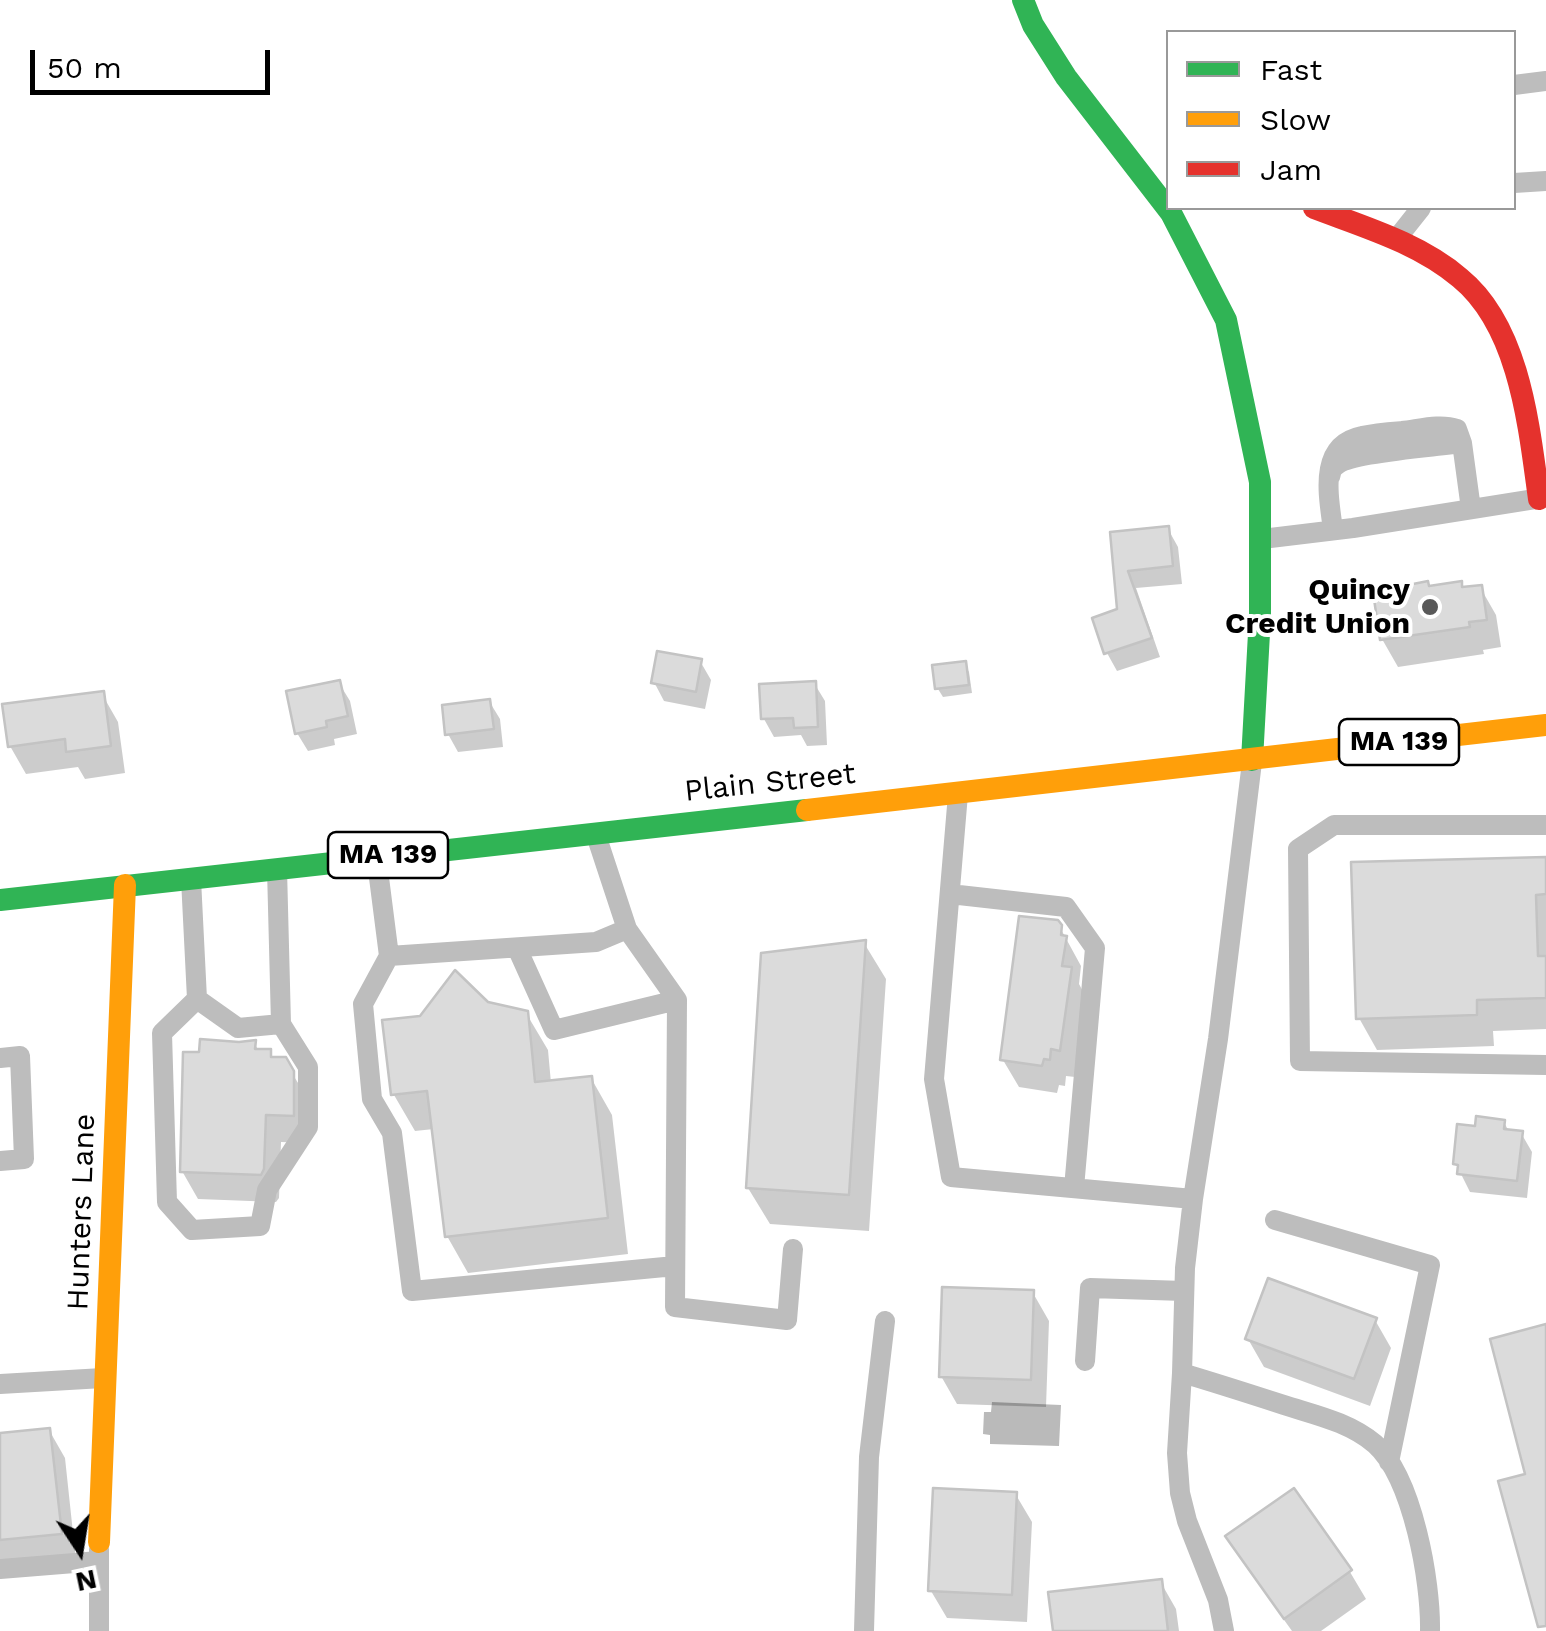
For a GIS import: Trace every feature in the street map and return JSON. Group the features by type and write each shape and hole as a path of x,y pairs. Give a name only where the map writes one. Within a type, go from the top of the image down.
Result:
{"street":[{"path":"1024,0 1033,25 1066,77 1166,207"},
{"path":"1169,210 1226,320 1260,482 1260,615 1252,760"},
{"path":"1319,210 1395,240 1454,274 1476,292 1493,317 1515,375 1539,458 1538,499"},
{"name":"Plain Street","path":"0,900 1546,725"},
{"name":"Hunters Lane","path":"98,1551 125,884"}],"lane":[{"path":"1516,85 1546,81"},
{"path":"1516,184 1546,182"},
{"path":"1395,240 1419,210"},
{"path":"1333,530 1328,472 1344,442 1359,436 1452,426 1461,436 1472,509"},
{"path":"1260,539 1538,499"},
{"path":"1224,1631 1218,1600 1187,1521 1177,1454 1192,1198 1218,1038 1252,760"},
{"path":"958,792 934,1079 951,1177 1192,1198"},
{"path":"1546,824 1334,825 1298,849 1300,1061 1546,1064"},
{"path":"595,832 626,929 677,1000 674,1307 787,1320 793,1249"},
{"path":"376,857 390,956 363,1004 372,1100 392,1133 412,1291 675,1266"},
{"path":"190,877 196,999 162,1032 167,1202 192,1230 260,1226 267,1190 308,1127 308,1067 281,1024 277,868"},
{"path":"950,894 1066,907 1094,948 1074,1188"},
{"path":"390,956 596,942 626,929"},
{"path":"517,948 554,1030 677,1000"},
{"path":"196,999 238,1028 281,1024"},
{"path":"0,1058 20,1056 24,1159 0,1161"},
{"path":"1275,1220 1430,1265 1389,1462"},
{"path":"1085,1361 1090,1288 1184,1291"},
{"path":"864,1631 870,1457 885,1321"},
{"path":"1182,1373 1349,1427 1376,1446 1389,1462 1419,1540 1427,1578 1430,1631"},
{"path":"0,1384 105,1378"},
{"path":"0,1568 98,1551 99,1630 90,1631"}],"shaded area":[{"path":"992,1402 1061,1405 1059,1446 990,1444 990,1435 983,1434 984,1412 991,1412"}],"building":[{"path":"1169,526 1173,566 1128,571 1152,638 1104,654 1092,618 1117,609 1110,532"},
{"name":"Quincy Credit Union","path":"1428,581 1429,586 1462,581 1462,587 1482,585 1487,620 1469,622 1470,627 1380,640 1373,592"},
{"path":"657,651 702,659 696,692 651,683"},
{"path":"966,661 969,685 935,689 932,665"},
{"path":"340,680 348,716 326,721 327,727 295,734 286,691"},
{"path":"816,681 818,727 794,728 793,718 761,719 759,684"},
{"path":"104,691 111,746 66,752 65,739 8,747 2,704"},
{"path":"490,699 494,729 445,735 442,705"},
{"path":"1546,857 1546,894 1536,895 1538,956 1546,956 1546,998 1477,1000 1477,1015 1356,1019 1351,862"},
{"path":"1019,916 1058,920 1061,935 1067,936 1062,966 1072,967 1060,1051 1051,1049 1050,1060 1044,1059 1042,1066 1000,1060"},
{"path":"866,940 849,1195 746,1188 761,953"},
{"path":"455,970 488,1002 528,1011 535,1082 592,1076 608,1218 445,1237 427,1091 391,1095 382,1020 420,1016"},
{"path":"200,1039 256,1040 255,1049 271,1049 271,1057 286,1057 294,1071 294,1116 266,1115 261,1175 180,1172 183,1052 199,1052"},
{"path":"1476,1116 1505,1120 1504,1129 1523,1131 1517,1181 1457,1174 1458,1165 1453,1164 1457,1124 1475,1126"},
{"path":"1268,1278 1377,1318 1354,1379 1245,1339"},
{"path":"942,1287 1034,1290 1031,1380 939,1377"},
{"path":"1546,1324 1546,1626 1538,1627 1498,1481 1525,1474 1490,1339"},
{"path":"50,1428 62,1534 0,1540 0,1433"},
{"path":"933,1488 1017,1492 1012,1595 928,1591"},
{"path":"1294,1488 1352,1570 1284,1619 1225,1536"},
{"path":"1162,1579 1168,1631 1053,1631 1048,1592"}],"traffic: fast":[{"path":"1023,0 1033,25 1066,77 1166,207"},
{"path":"1169,210 1226,320 1260,482 1260,615 1252,760"},
{"path":"0,900 807,810"}],"traffic: slow":[{"path":"807,810 1546,725"},
{"path":"99,1542 125,885"}],"traffic: jam":[{"path":"1319,210 1427,255 1460,278 1480,299 1509,350 1518,380 1539,499"}],"place":[{"name":"Quincy Credit Union","path":"1430,607"}]}
